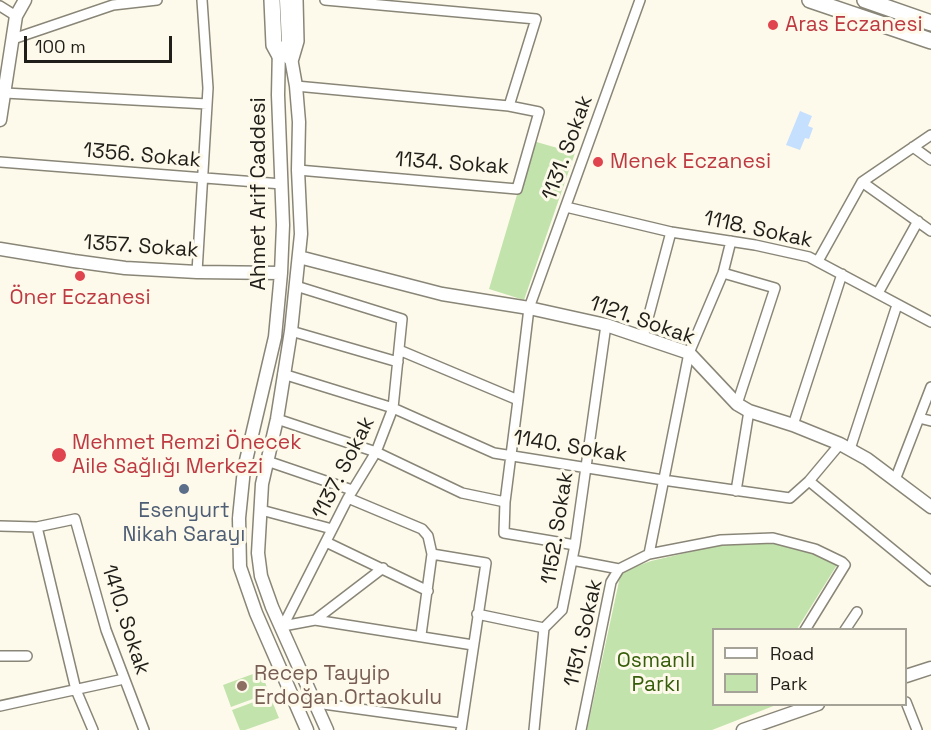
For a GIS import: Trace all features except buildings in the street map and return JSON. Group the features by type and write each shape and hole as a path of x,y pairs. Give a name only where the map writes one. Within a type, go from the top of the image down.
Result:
{"main road":[{"path":"272,0 274,45 285,57 296,41 295,0"},
{"path":"810,0 931,40"},
{"path":"865,0 931,23"}],"street":[{"path":"0,120 4,93 4,60 13,39 16,16 25,0"},
{"path":"13,39 113,5 157,0"},
{"path":"197,272 208,88 202,0"},
{"name":"Ahmet Arif Caddesi","path":"277,0 285,57 296,86 301,234 291,331 277,419 262,484 258,553 261,576 327,730"},
{"name":"Ahmet Arif Caddesi","path":"286,0 285,57 278,95 282,184 281,273 275,337 250,437 242,481 239,518 240,567 260,622 307,730"},
{"path":"296,86 509,106 536,19 325,0"},
{"name":"1131. Sokak","path":"575,545 504,533 505,502 529,308 640,0"},
{"path":"0,6 16,16"},
{"path":"4,93 207,104"},
{"name":"1134. Sokak","path":"298,170 517,189 539,112 509,106"},
{"path":"280,124 285,114 296,115 299,122"},
{"path":"818,261 862,182 931,135"},
{"path":"913,147 931,159"},
{"name":"1356. Sokak","path":"0,162 282,184"},
{"path":"862,182 931,231"},
{"name":"1118. Sokak","path":"566,207 671,232 731,241 818,261 931,322"},
{"path":"878,294 918,221"},
{"path":"643,337 671,232"},
{"path":"649,554 689,354 723,273 731,241"},
{"name":"1357. Sokak","path":"0,249 125,267 197,272 281,273"},
{"name":"1121. Sokak","path":"299,258 442,294 529,308 606,325 689,354 737,404 749,411 793,425 845,446 867,459 931,507"},
{"path":"723,273 775,288 737,404"},
{"path":"793,425 842,274"},
{"name":"1137. Sokak","path":"283,626 350,494 376,452 393,408 402,318 296,286"},
{"path":"845,446 897,305"},
{"name":"1152. Sokak","path":"544,628 562,610 575,545 606,325"},
{"path":"291,331 398,362"},
{"path":"399,350 518,400"},
{"name":"1140. Sokak","path":"284,374 393,408 494,453 790,498 845,446"},
{"path":"895,480 931,387"},
{"path":"260,398 264,413 277,419 376,452 462,493 505,502"},
{"path":"736,491 749,411"},
{"path":"919,418 931,421"},
{"path":"267,461 350,494 422,529 429,536 432,554 421,635"},
{"path":"809,481 931,581"},
{"path":"261,510 332,529"},
{"name":"1410. Sokak","path":"38,527 75,519 106,630 144,730"},
{"path":"0,526 38,527 76,690 90,729"},
{"name":"1151. Sokak","path":"581,730 611,582 619,568 649,554 721,540 773,538 815,549 845,565 807,628"},
{"path":"326,542 428,591"},
{"path":"316,703 461,727 486,563 432,554"},
{"path":"572,560 619,568"},
{"path":"315,620 383,568"},
{"path":"846,628 857,612"},
{"path":"477,614 544,628 534,730"},
{"path":"283,626 315,620 473,645"},
{"path":"0,656 27,656"},
{"path":"907,676 931,668"},
{"path":"0,705 124,679"},
{"path":"907,705 917,730"},
{"path":"743,730 815,706"}],"green space":[{"path":"533,141 575,153 524,300 489,289"},
{"name":"Osmanlı Parkı","path":"776,541 837,565 798,628 712,628 712,706 773,706 712,730 587,730 621,572 651,561 733,542"},
{"path":"261,671 269,693 231,707 223,685"},
{"path":"270,696 279,718 240,730 232,710"}],"water":[{"path":"800,111 812,116 808,126 813,128 809,139 805,138 800,150 786,145"}],"place":[{"name":"Aras Eczanesi","path":"773,25"},
{"name":"Menek Eczanesi","path":"598,162"},
{"name":"Öner Eczanesi","path":"80,276"},
{"name":"Mehmet Remzi Önecek Aile Sağlığı Merkezi","path":"59,455"},
{"name":"Esenyurt Nikah Sarayı","path":"184,489"},
{"name":"Recep Tayyip Erdoğan Ortaokulu","path":"242,686"}]}
